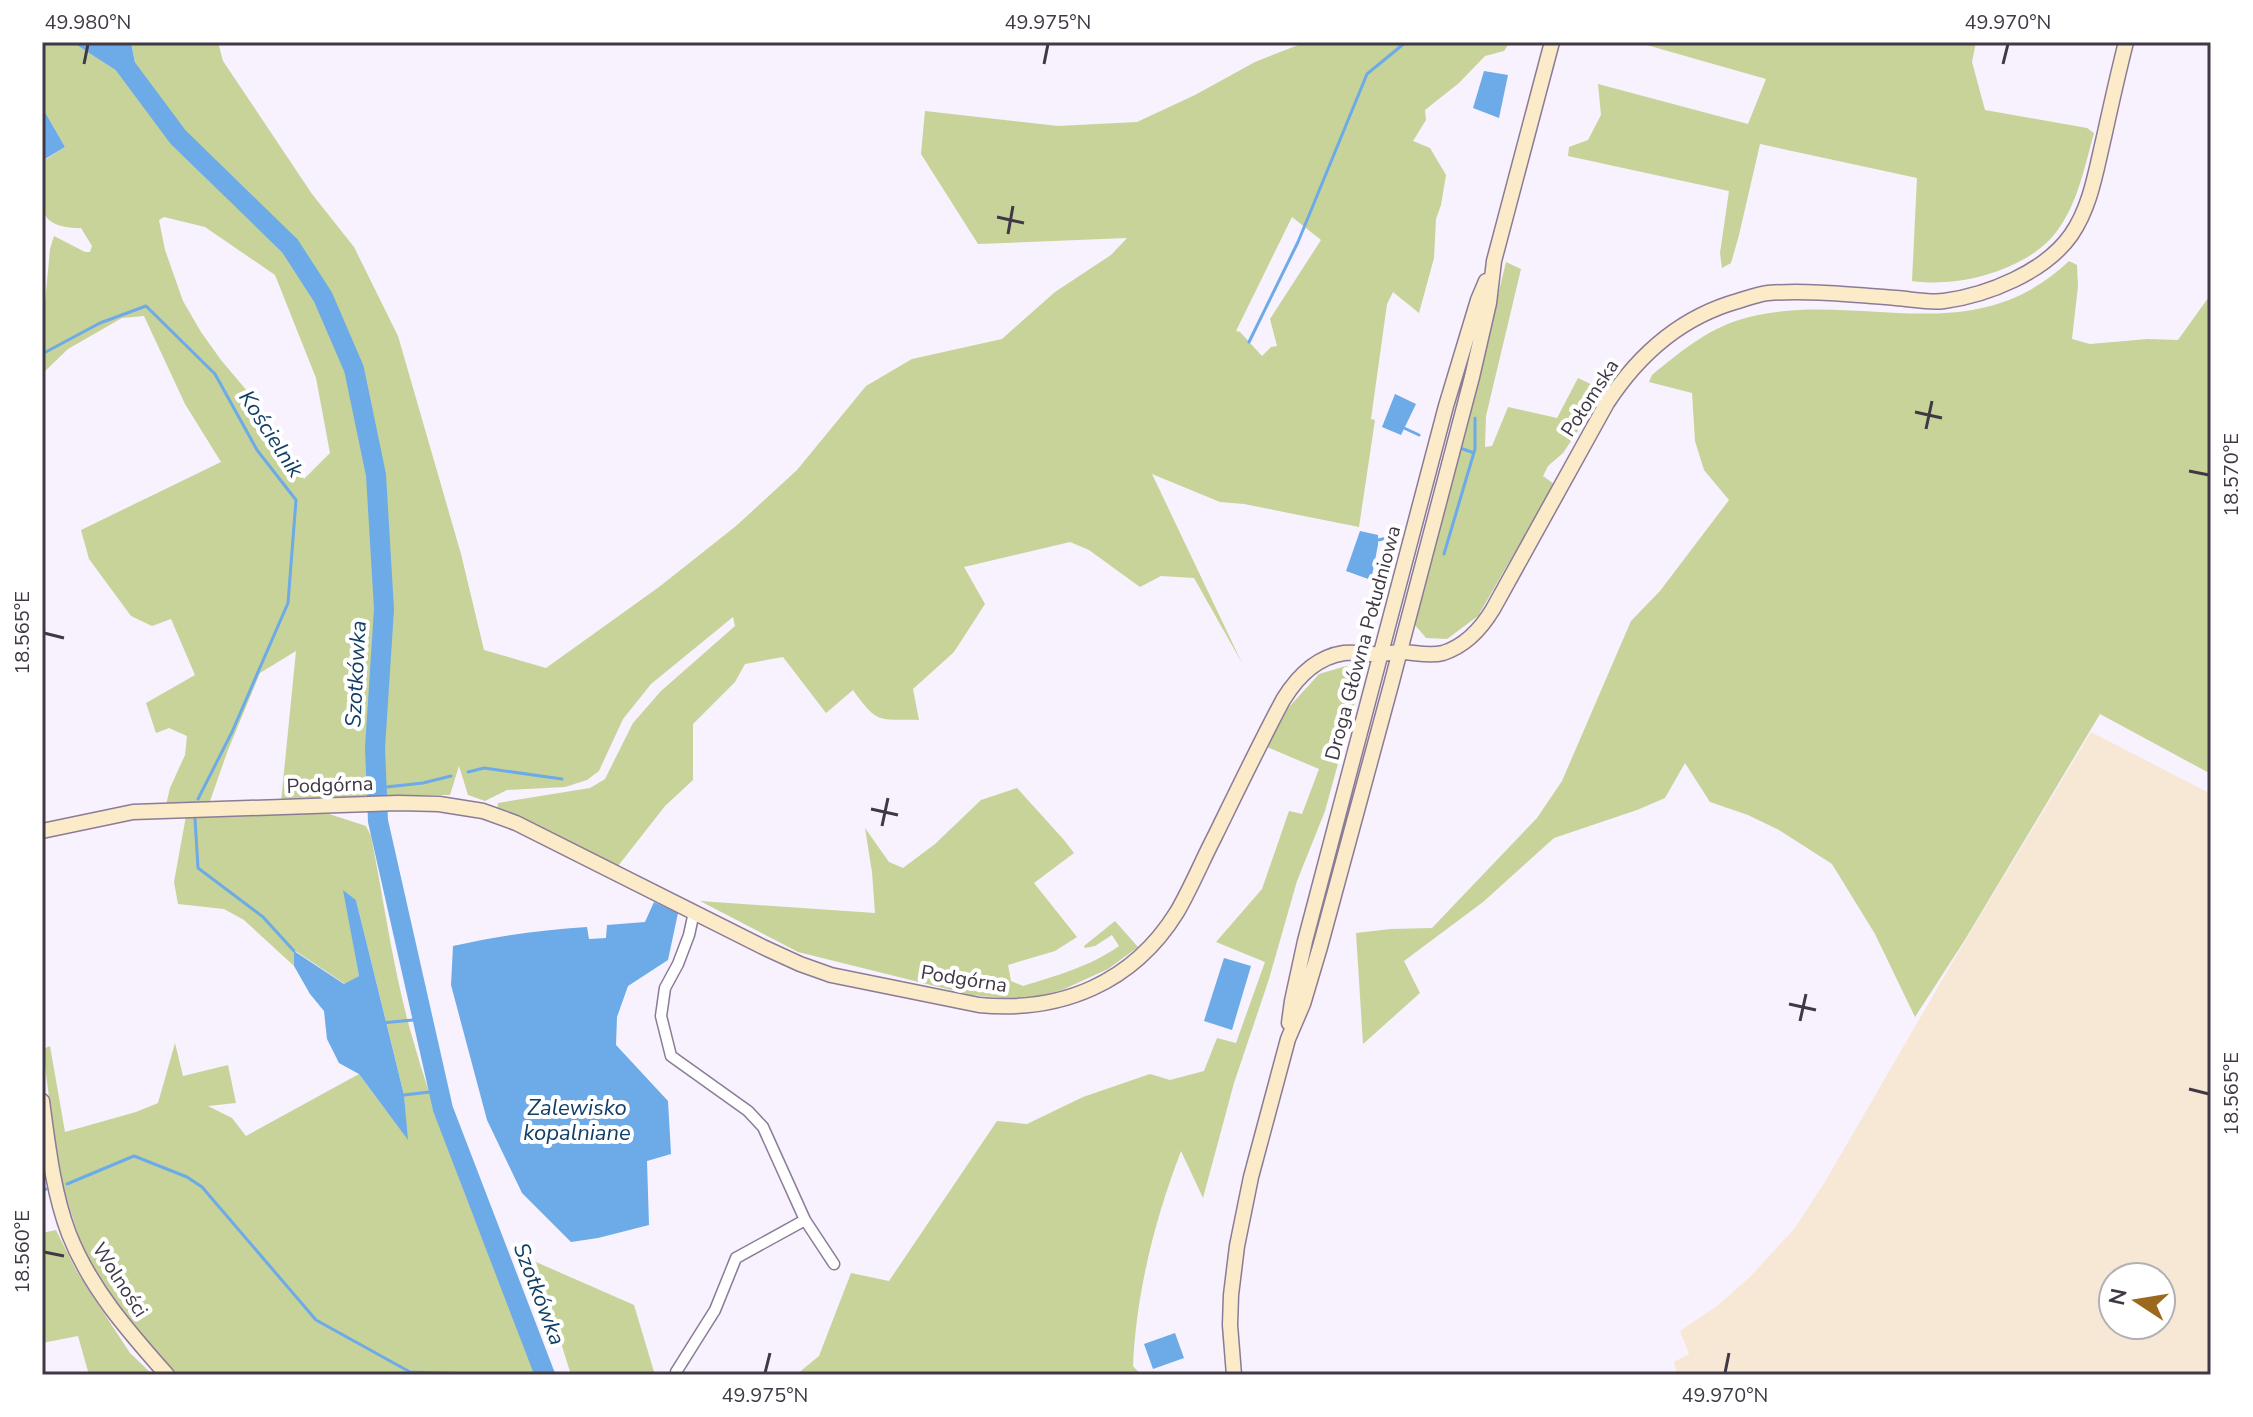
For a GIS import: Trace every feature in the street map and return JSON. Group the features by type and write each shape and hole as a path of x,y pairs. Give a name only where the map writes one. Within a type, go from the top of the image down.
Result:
{"street":[{"name":"Droga Główna Południowa","path":"1288,1039 1292,1001 1305,941 1459,362 1494,261 1552,42"},
{"name":"Połomska","path":"1256,754 1289,690 1312,666 1345,653 1444,653 1475,633 1493,609 1591,430 1624,378 1658,342 1700,316 1765,293 1942,302 2026,274 2052,256 2071,235 2085,209 2126,42"},
{"name":"Droga Główna Południowa","path":"1234,1375 1230,1309 1237,1246 1251,1177 1288,1039 1303,1004 1320,947 1472,377 1489,303 1494,261"},
{"name":"Podgórna","path":"42,831 133,812 398,803 439,804 483,811 516,823 800,964 831,975 979,1005 1026,1007 1076,995 1127,969 1162,932 1177,912 1256,754"},
{"path":"694,912 678,964 665,988 661,1016 671,1056 748,1111 763,1127 805,1220 834,1264"},
{"name":"Wolności","path":"42,1101 51,1164 68,1232 79,1257 117,1316 167,1375"},
{"path":"676,1372 715,1310 736,1258 805,1220"}],"shaded area":[{"path":"2091,732 2211,794 2211,1375 1677,1375 1674,1362 1689,1354 1680,1331 1717,1306 1750,1277 1795,1228"}],"green space":[{"path":"42,42 72,42 124,75 120,59 137,72 131,42 218,42 223,61 312,194 354,247 398,336 461,554 484,650 546,668 659,587 736,526 797,470 866,386 912,359 1002,339 1055,292 1111,255 1127,238 978,244 921,154 925,111 1058,126 1137,122 1255,62 1306,42 1510,42 1504,51 1485,56 1459,83 1425,110 1426,120 1413,141 1430,148 1446,175 1436,219 1434,258 1419,313 1393,292 1387,304 1371,419 1375,420 1359,527 1220,502 1152,474 1242,663 1194,578 1161,576 1140,587 1089,550 1070,542 964,567 985,604 954,652 913,689 919,720 880,718 853,690 826,713 783,657 745,664 735,682 693,724 693,780 665,806 618,866 497,809 498,803 590,788 605,779 633,723 661,691 735,626 733,617 651,684 623,719 599,771 587,780 565,787 507,790 485,801 468,795 459,766 450,795 380,795 281,802 296,651 260,673 210,801 166,805 185,755 187,736 169,728 156,733 146,703 195,675 171,619 152,626 131,616 89,559 81,530 221,462 185,404 144,316 122,318 68,349 42,374 42,308 54,236 85,252 90,252 92,246 81,228 58,225 45,215 42,157 46,159 65,147 42,107","holes":["164,217 205,227 275,275 316,378 330,453 304,479 265,427 253,398 221,360 183,301 165,250 159,220","1292,217 1321,240 1270,319 1277,346 1271,347 1262,356 1236,331"]},
{"path":"1636,42 1976,42 1972,62 1985,110 2087,128 2094,133 2070,208 2057,231 2044,245 2011,266 1971,279 1950,282 1912,281 1917,178 1760,144 1731,263 1722,268 1720,253 1729,191 1568,156 1569,147 1588,140 1601,115 1598,84 1748,124 1766,79"},
{"path":"2069,261 2077,265 2078,286 2072,339 2090,344 2178,340 2211,294 2211,774 2100,714 1915,1017 1875,934 1832,864 1779,830 1710,802 1685,763 1665,798 1554,838 1483,902 1404,961 1420,993 1363,1044 1356,933 1432,928 1537,818 1562,781 1631,621 1660,591 1729,500 1704,470 1695,441 1692,393 1649,382 1652,375 1704,336 1739,320 1781,311 1950,313 1991,306 2030,290"},
{"path":"1506,262 1521,269 1486,416 1485,447 1492,446 1508,407 1557,418 1578,378 1603,390 1590,412 1577,410 1574,418 1581,426 1543,476 1554,484 1478,616 1447,639 1426,638 1415,625 1417,607"},
{"path":"1346,666 1362,676 1325,811 1297,881 1269,979 1234,1083 1203,1198 1181,1151 1155,1230 1135,1339 1133,1366 1141,1375 796,1375 819,1356 851,1273 889,1281 997,1121 1027,1124 1083,1097 1150,1074 1170,1080 1204,1071 1217,1038 1236,1043 1265,962 1216,942 1262,889 1289,811 1302,814 1319,769 1267,747 1289,707 1319,674"},
{"path":"1017,788 1074,853 1034,883 1077,937 1055,951 1008,965 1011,981 1023,986 1073,970 1108,953 1119,946 1112,935 1095,946 1084,946 1115,921 1138,947 1108,969 1062,990 1023,1000 971,995 798,952 700,901 875,913 865,828 889,862 903,868 935,844 981,800"},
{"path":"323,812 366,826 371,836 399,984 424,1077 470,1206 539,1375 175,1375 100,1280 82,1247 64,1190 52,1122 43,1049 50,1046 65,1132 158,1103 175,1043 183,1076 228,1065 236,1103 208,1106 232,1118 246,1136 359,1074 407,1138 404,1095 356,900 344,891 359,976 345,984 294,950 294,966 244,920 224,909 178,904 174,882 186,816"},
{"path":"56,1230 77,1272 130,1353 153,1375 89,1375 78,1336 42,1343 42,1233"},
{"path":"536,1262 634,1305 655,1375 571,1375"}],"water":[{"path":"72,42 131,42 137,73 121,60 125,76"},
{"path":"1484,71 1508,75 1499,118 1473,108"},
{"path":"42,107 65,147 45,159 42,157"},
{"path":"1395,394 1416,404 1401,435 1382,427"},
{"path":"1360,531 1378,535 1371,580 1346,571"},
{"path":"343,890 356,900 404,1095 408,1140 359,1074 339,1063 327,1039 324,1011 294,966 294,951 344,984 359,976"},
{"name":"Zalewisko kopalniane","path":"654,902 678,913 668,960 628,986 617,1017 616,1045 668,1101 671,1154 647,1161 649,1225 571,1242 522,1193 487,1120 451,985 453,946 520,934 587,927 589,939 606,938 607,925 645,922"},
{"path":"1224,958 1251,966 1232,1030 1204,1021"},
{"path":"1175,1333 1184,1358 1153,1369 1144,1344"}],"waterway":[{"name":"Szotkówka","path":"104,42 178,137 290,246 323,297 354,369 376,475 384,609 375,748 378,821 443,1109 545,1375"},
{"path":"1249,342 1298,242 1367,74 1406,42"},
{"name":"Kościelnik","path":"42,354 100,323 146,306 215,374 257,450 296,500 288,603 232,732 198,799"},
{"path":"1444,554 1475,449 1475,418"},
{"path":"1404,428 1419,435"},
{"path":"1463,449 1474,453"},
{"path":"1378,540 1392,537"},
{"path":"468,772 484,768 562,779"},
{"path":"377,788 423,783 451,776"},
{"name":"Kościelnik","path":"195,819 198,868 263,917 294,951"},
{"name":"Kościelnik","path":"382,1023 423,1019"},
{"path":"404,1095 439,1091"},
{"path":"67,1184 134,1156 187,1177 202,1187 316,1320 410,1372 502,1375"},
{"path":"42,1190 46,1189"}]}
